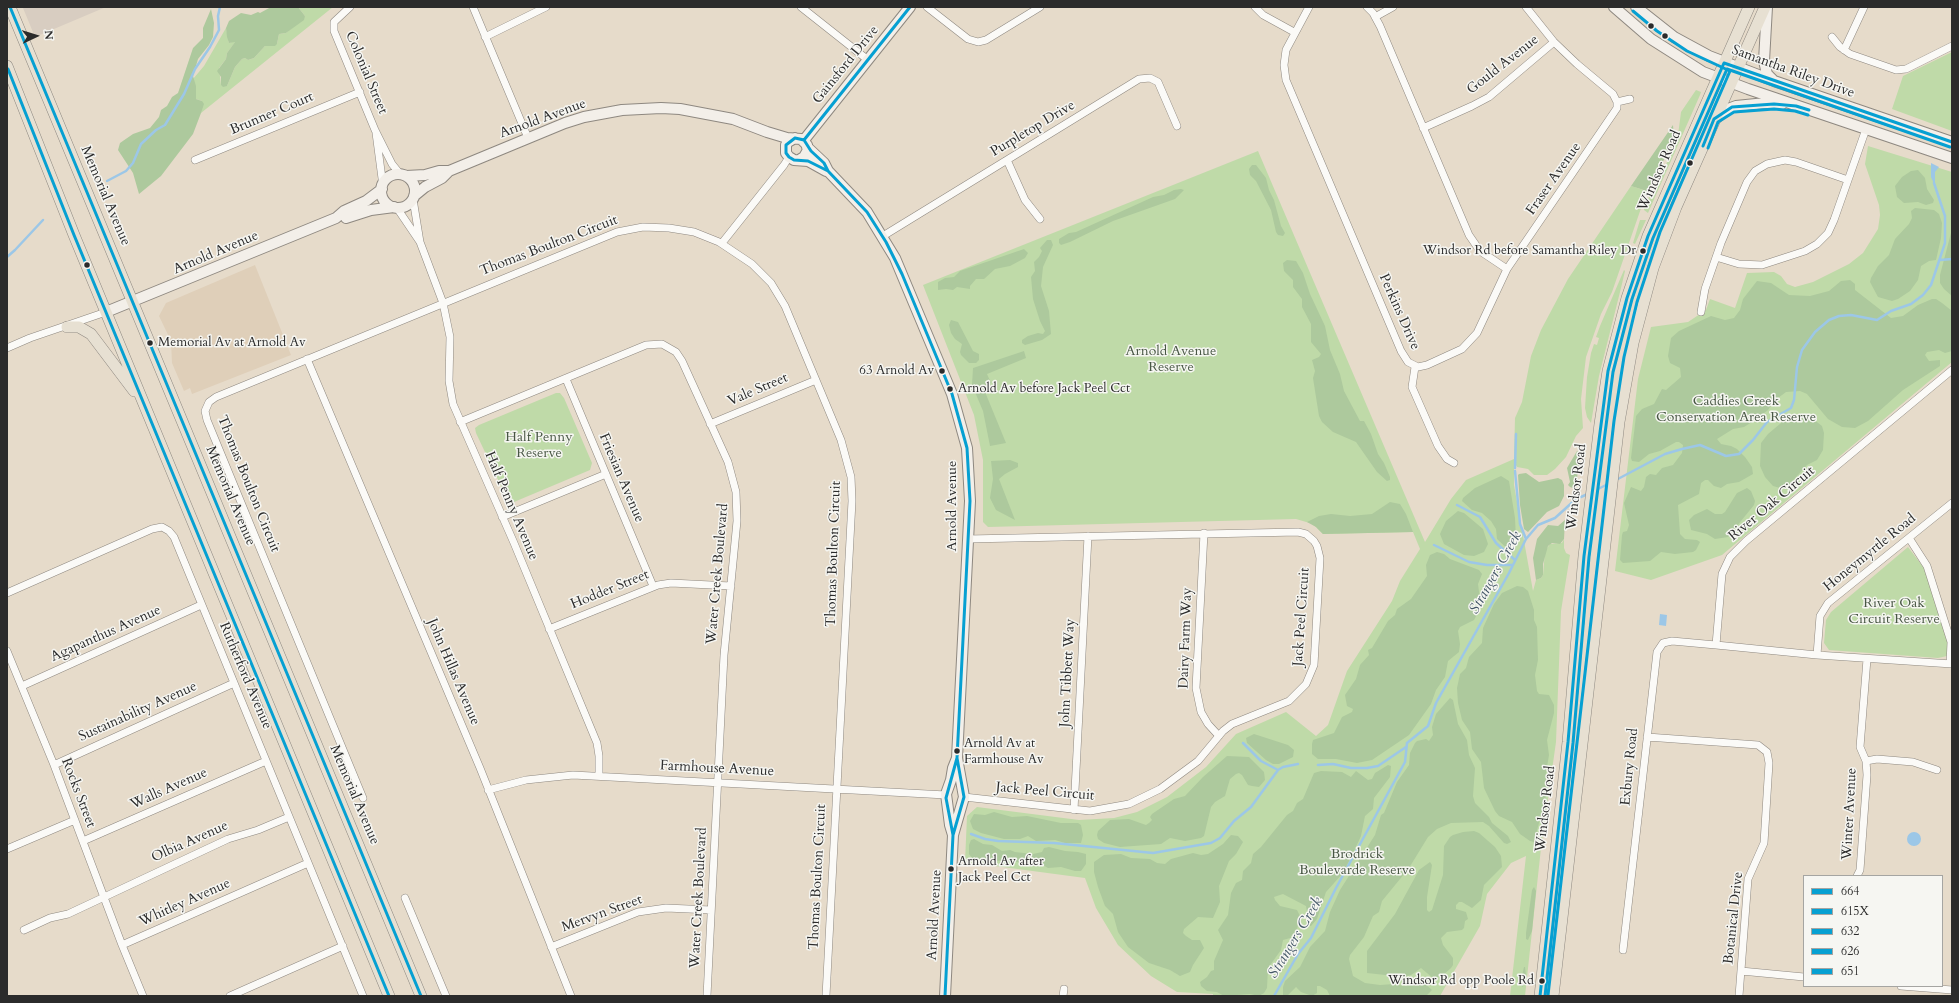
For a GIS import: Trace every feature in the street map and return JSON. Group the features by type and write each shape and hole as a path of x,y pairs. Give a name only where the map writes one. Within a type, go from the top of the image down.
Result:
{"main road":[{"name":"Memorial Avenue","path":"10,7 421,996"},
{"name":"Windsor Road","path":"1540,996 1568,748 1595,458 1607,377 1627,298 1650,231 1749,7"},
{"name":"Windsor Road","path":"1553,996 1615,454 1629,358 1647,290 1676,208 1714,119 1766,7"},
{"path":"7,66 106,312 389,996"},
{"path":"68,327 79,327 91,334 130,387 142,399"}],"street":[{"name":"Colonial Street","path":"350,7 336,19 333,26 376,130 392,164 403,175"},
{"path":"473,7 528,138"},
{"path":"485,37 546,7"},
{"path":"801,7 868,60"},
{"name":"Gainsford Drive","path":"802,142 910,7"},
{"path":"927,7 968,39 978,42 986,40 1040,7"},
{"path":"1255,7 1263,15 1294,32"},
{"name":"Perkins Drive","path":"1309,7 1288,42 1284,58 1284,72 1288,86 1401,351 1408,362 1415,367 1427,365 1454,354 1470,342 1485,320 1508,269"},
{"path":"1367,7 1375,17 1469,235 1480,251 1508,269"},
{"path":"1375,17 1393,7"},
{"path":"1526,7 1554,42 1577,64 1613,94 1617,102 1630,99"},
{"name":"Samantha Riley Drive","path":"1614,7 1642,32 1665,49 1702,72 1796,106 1952,158"},
{"name":"Samantha Riley Drive","path":"1636,7 1674,37 1705,55 1774,81 1952,142"},
{"path":"1766,7 1764,61 1767,74 1774,81"},
{"path":"1844,50 1864,7"},
{"path":"1832,37 1844,50 1890,69 1901,70 1952,46"},
{"name":"Gould Avenue","path":"1423,128 1481,102 1554,42"},
{"name":"Purpletop Drive","path":"883,236 1142,78 1150,78 1158,82 1177,126"},
{"name":"Brunner Court","path":"195,160 360,92"},
{"name":"Fraser Avenue","path":"1508,269 1615,113 1617,102"},
{"path":"1714,119 1728,109 1740,105 1770,104 1796,106"},
{"name":"Arnold Avenue","path":"414,197 425,187 442,178 449,171 528,138 584,117 622,110 667,108 698,111 733,119 767,132 802,142 824,163 828,171 855,198 883,236 902,274 958,412 963,430 969,466 970,501 957,758 963,797 953,835 945,996"},
{"path":"1716,257 1739,264 1762,265 1813,247 1823,239 1832,226 1866,129"},
{"name":"Colonial Street","path":"376,130 376,147 382,188"},
{"name":"Arnold Avenue","path":"767,132 772,140 787,153"},
{"path":"722,243 784,165 788,142 802,142 806,155 800,160 794,160 787,153"},
{"name":"Arnold Avenue","path":"800,160 809,162 828,171"},
{"path":"1007,160 1025,200 1040,219"},
{"path":"1700,312 1705,289 1716,257 1747,182 1761,167 1779,160 1791,161 1848,180"},
{"name":"Arnold Avenue","path":"403,175 425,175 439,170 449,171"},
{"path":"403,175 414,184 414,197 408,205 395,207 385,200 382,188 389,177 403,175"},
{"name":"Arnold Avenue","path":"106,312 336,218 344,211 366,202 382,188"},
{"name":"Half Penny Avenue","path":"414,197 420,242 443,303 450,337 450,390 453,404 502,517 596,743 599,756 599,776"},
{"name":"Arnold Avenue","path":"336,218 346,218 371,210 395,207"},
{"name":"Half Penny Avenue","path":"395,207 420,242"},
{"name":"Thomas Boulton Circuit","path":"363,798 205,415 209,402 216,397 605,236 630,229 656,227 681,229 706,236 722,243 752,264 778,294 791,318 845,452 852,489 826,996"},
{"path":"7,348 30,338 68,327 106,312"},
{"name":"Water Creek Boulevard","path":"460,422 646,345 662,344 672,349 679,356 731,472 737,497 738,521 724,655 707,996"},
{"name":"John Hillas Avenue","path":"307,359 345,452 398,572 571,996"},
{"path":"1415,367 1412,387 1438,446 1448,459 1454,463"},
{"name":"River Oak Circuit","path":"1716,645 1722,574 1730,557 1746,540 1952,370"},
{"name":"Friesian Avenue","path":"566,379 653,586"},
{"name":"Vale Street","path":"710,424 816,380"},
{"path":"502,517 606,474"},
{"name":"Honeymyrtle Road","path":"1817,655 1820,616 1828,603 1952,503"},
{"name":"Rutherford Avenue","path":"7,593 152,529 162,527 169,531 174,537 363,996"},
{"name":"Jack Peel Circuit","path":"963,797 1074,810 1116,808 1151,795 1169,783 1198,760 1227,727 1237,721 1289,701 1301,691 1310,678 1315,658 1319,552 1317,546 1310,537 1298,532 968,539"},
{"name":"Dairy Farm Way","path":"1204,534 1196,688 1201,712 1208,724 1219,736"},
{"name":"John Tibbett Way","path":"1074,810 1088,536"},
{"path":"1716,645 1866,659 1951,664 1951,642 1927,566 1909,538"},
{"name":"Hodder Street","path":"549,629 653,586 671,583 731,586"},
{"name":"Agapanthus Avenue","path":"22,686 201,605"},
{"name":"Exbury Road","path":"1623,950 1657,652 1663,643 1672,641 1716,645"},
{"name":"Rocks Street","path":"7,651 54,765 122,945"},
{"name":"Winter Avenue","path":"1858,875 1860,870 1866,761 1860,747 1866,659"},
{"name":"Sustainability Avenue","path":"54,765 234,683"},
{"name":"Botanical Drive","path":"1647,736 1758,745 1767,752 1769,763 1764,843 1748,879 1740,996"},
{"name":"Arnold Avenue","path":"953,835 950,825 947,796 953,768 957,758"},
{"path":"1866,761 1877,759 1913,762 1937,770"},
{"name":"Walls Avenue","path":"83,841 266,761"},
{"name":"Farmhouse Avenue","path":"488,790 510,783 543,777 573,775 836,788 947,796"},
{"path":"954,787 963,797 955,806 947,796 954,787"},
{"name":"Olbia Avenue","path":"24,930 50,918 68,914 103,896 228,839 258,830 289,817"},
{"path":"7,849 75,820"},
{"name":"Whitley Avenue","path":"122,945 308,863"},
{"path":"405,898 446,996"},
{"name":"Mervyn Street","path":"551,947 638,912 666,908 711,910"},
{"path":"122,945 143,996"},
{"path":"230,996 343,946"},
{"path":"1741,971 1803,978"},
{"path":"1914,987 1952,990"}],"shaded area":[{"path":"106,7 35,37 23,8"},
{"path":"255,265 291,355 192,394 190,388 184,391 172,363 171,341 159,316 166,303"}],"green space":[{"path":"271,7 298,7 305,16 304,20 286,33 279,34 277,44 275,46 265,46 254,58 248,60 245,58 242,59 235,67 227,86 223,87 221,85 221,77 217,71 226,59 227,53 235,42 229,43 227,37 226,28 229,21 241,13 251,15 258,12 260,13"},
{"path":"298,7 333,7 201,113 202,101 196,99 196,89 193,79 204,66 226,28 229,43 236,41 227,53 226,59 219,68 221,85 227,86 235,67 242,59 245,58 248,60 254,58 265,46 277,44 279,34 286,33 305,16"},
{"path":"211,9 214,23 213,37 209,45 198,59 193,76 196,86 196,99 202,101 204,104 193,134 161,176 139,194 133,173 118,150 120,143 133,134 150,128 159,117 161,110 167,106 172,97 178,93 193,48 203,38 203,28"},
{"path":"1952,52 1952,131 1892,109 1903,76"},
{"path":"1696,90 1701,92 1700,95 1648,213 1644,210 1644,207 1677,143 1681,112"},
{"path":"1673,125 1674,141 1647,191 1631,186"},
{"name":"Caddies Creek Conservation Area Reserve","path":"1868,146 1952,172 1952,362 1722,555 1651,580 1615,571 1638,379 1651,327 1688,322 1706,310 1710,299 1735,308 1747,273 1774,272 1781,276 1787,284 1795,287 1813,282 1849,264 1863,253 1878,229 1880,215 1879,205 1865,164"},
{"path":"1258,151 1425,542 1451,499 1466,480 1514,459 1515,418 1522,402 1531,356 1541,330 1568,279 1631,186 1647,191 1612,292 1601,314 1586,357 1581,399 1583,428 1576,436 1566,457 1547,475 1534,475 1528,469 1517,467 1514,461 1514,485 1533,591 1536,580 1541,578 1543,575 1545,551 1550,544 1562,543 1564,539 1564,548 1566,553 1570,555 1561,611 1556,742 1541,848 1525,996 1510,996 1526,856 1511,863 1487,894 1480,926 1440,996 1213,996 1213,994 1177,992 1151,976 1118,945 1096,908 1085,878 965,862 967,816 977,807 1079,820 1114,818 1137,812 1167,797 1206,767 1236,734 1286,712 1316,736 1328,725 1347,671 1392,601 1400,581 1420,549 1413,532 1323,534 1313,524 1296,519 988,527 983,522 983,460 974,415 923,285"},
{"path":"1252,165 1256,165 1266,178 1281,226 1285,233 1283,236 1278,235 1276,232 1271,210 1256,181 1250,175 1249,169"},
{"path":"1918,170 1925,178 1927,189 1934,200 1933,203 1926,205 1918,202 1904,203 1897,197 1895,186 1902,177 1911,171"},
{"path":"1181,189 1184,190 1175,199 1113,221 1070,242 1061,245 1059,243 1059,239 1069,233 1076,232 1153,197"},
{"path":"1915,208 1934,210 1939,214 1942,223 1941,238 1936,260 1929,261 1921,266 1918,280 1910,291 1898,299 1892,301 1878,297 1870,282 1871,278 1878,266 1889,255 1895,239 1909,224 1912,218 1911,211"},
{"path":"1640,220 1646,220 1635,244 1633,243"},
{"path":"1952,229 1952,296 1940,283 1940,275"},
{"path":"1047,240 1051,240 1053,245 1043,267 1041,286 1049,311 1051,334 1042,340 1025,345 1022,343 1022,340 1028,336 1038,333 1043,334 1045,331 1033,299 1031,277 1035,271 1034,262 1042,251 1040,248"},
{"path":"1024,249 1028,253 1025,258 1010,266 995,269 984,279 976,279 970,286 970,289 957,287 953,290 938,290 938,282 945,278 954,277 960,271"},
{"path":"1287,260 1296,261 1303,273 1310,294 1325,326 1330,350 1340,374 1344,391 1360,421 1364,421 1371,434 1390,480 1387,481 1377,472 1356,442 1333,432 1322,422 1319,416 1313,378 1315,371 1312,360 1319,357 1321,354 1311,342 1311,324 1302,307 1302,299 1293,287 1293,280 1284,271 1283,263"},
{"path":"1624,270 1621,288 1599,376 1591,423 1587,417 1585,408 1587,377 1591,353 1594,344 1597,345 1599,338 1596,337"},
{"path":"1850,280 1855,284 1855,290 1891,318 1903,316 1918,305 1932,299 1936,299 1942,303 1952,311 1952,351 1945,353 1939,350 1927,352 1925,355 1929,361 1940,360 1940,366 1903,390 1868,421 1855,428 1842,427 1828,419 1807,394 1800,391 1786,392 1774,401 1768,410 1752,422 1744,427 1733,429 1717,439 1721,444 1737,449 1752,467 1753,474 1739,482 1727,484 1721,488 1714,486 1708,480 1705,480 1701,483 1699,494 1678,505 1680,534 1685,539 1697,540 1700,542 1696,550 1693,552 1675,554 1661,552 1650,561 1623,563 1620,560 1622,535 1623,532 1627,531 1629,525 1624,503 1631,487 1641,491 1644,487 1646,477 1650,474 1656,475 1662,468 1673,465 1682,453 1683,445 1676,442 1660,451 1649,454 1639,462 1632,461 1631,458 1636,416 1642,409 1654,404 1662,389 1666,390 1681,377 1680,368 1670,363 1668,356 1671,338 1679,331 1711,316 1725,320 1734,318 1740,310 1743,299 1757,281 1771,283 1789,295 1810,296 1829,291 1841,281"},
{"path":"951,320 958,322 973,351 979,354 979,360 976,363 969,363 961,355 960,352 962,344 955,339 951,333 949,325"},
{"path":"1024,351 1026,358 987,374 991,383 983,387 1006,443 990,446 983,411 972,385 973,368"},
{"name":"Half Penny Reserve","path":"556,393 560,393 564,398 592,463 590,470 514,502 508,501 475,428"},
{"path":"1800,414 1809,416 1822,426 1824,433 1823,450 1817,460 1807,465 1787,487 1780,488 1773,486 1765,477 1760,466 1761,443 1768,434 1787,418"},
{"path":"1577,451 1579,452 1580,457 1576,485 1573,488 1568,485 1570,482 1567,468"},
{"path":"1010,460 1018,463 1018,467 999,479 1015,520 996,510 990,498 993,479 991,461"},
{"path":"1526,473 1539,482 1558,478 1562,480 1564,485 1564,496 1559,506 1547,512 1528,532 1524,529 1520,505 1518,475"},
{"path":"1501,476 1509,481 1515,518 1516,540 1514,542 1514,550 1511,552 1497,539 1496,529 1491,521 1482,513 1472,510 1462,501 1463,498 1475,488"},
{"path":"1747,488 1751,491 1755,501 1754,505 1728,537 1715,539 1707,534 1691,530 1689,520 1694,515 1707,509 1715,514 1722,514 1725,512 1737,493"},
{"path":"1390,502 1400,504 1406,514 1413,532 1323,534 1316,527 1307,522 1319,516 1331,514 1350,516 1372,514"},
{"path":"1458,511 1464,513 1483,529 1488,544 1484,552 1474,556 1464,555 1444,544 1440,534 1446,521"},
{"path":"1565,520 1564,539 1560,544 1552,543 1548,546 1543,564 1543,575 1541,578 1536,580 1533,558 1537,539 1548,525 1558,526"},
{"name":"River Oak Circuit Reserve","path":"1908,547 1924,568 1949,646 1947,656 1938,658 1829,650 1824,643 1826,620 1831,612"},
{"path":"1437,552 1444,554 1450,559 1479,570 1482,574 1478,584 1481,607 1474,620 1460,627 1458,631 1460,644 1459,652 1448,661 1445,677 1436,690 1431,704 1409,735 1372,760 1357,763 1336,759 1318,759 1312,754 1313,740 1334,733 1342,717 1352,712 1353,709 1347,706 1345,695 1356,679 1360,665 1369,655 1368,650 1372,648 1388,621 1395,615 1397,609 1411,599 1427,576 1426,565 1430,555"},
{"path":"1517,586 1523,587 1528,591 1534,610 1534,620 1537,627 1538,660 1535,675 1537,691 1539,694 1549,695 1554,705 1554,713 1547,740 1549,755 1546,773 1547,792 1534,842 1520,834 1512,822 1499,816 1495,811 1484,788 1481,762 1472,749 1470,732 1462,720 1458,703 1457,688 1460,674 1466,668 1469,657 1482,643 1483,628 1494,604 1502,593"},
{"name":"Brodrick Boulevarde Reserve","path":"1450,698 1453,700 1458,724 1467,740 1469,755 1475,768 1473,796 1475,803 1489,817 1492,823 1508,836 1511,842 1507,844 1504,843 1489,826 1483,822 1451,823 1437,829 1428,837 1409,868 1382,901 1379,912 1373,916 1364,937 1350,955 1349,959 1353,976 1365,983 1380,985 1394,984 1404,986 1424,983 1432,990 1426,996 1330,996 1327,990 1317,986 1317,993 1312,996 1301,992 1296,987 1287,996 1283,995 1285,981 1300,967 1310,947 1325,931 1330,912 1340,890 1375,835 1381,815 1384,813 1397,782 1409,765 1410,753 1415,743 1426,739 1429,741 1433,735 1432,727 1436,714"},
{"path":"1254,734 1288,745 1294,750 1293,757 1279,764 1273,764 1266,760 1247,743 1246,738"},
{"path":"1227,756 1249,757 1264,772 1265,780 1259,787 1248,785 1239,773 1230,779 1225,796 1215,802 1211,807 1204,836 1201,838 1185,841 1170,838 1161,844 1120,847 1104,843 1098,839 1098,831 1110,820 1129,819 1146,825 1152,820 1150,817 1152,814 1174,799 1185,796 1203,777"},
{"path":"1388,765 1391,766 1390,777 1374,798 1373,809 1365,816 1361,836 1355,849 1343,873 1326,892 1317,919 1311,926 1306,926 1308,919 1306,906 1283,894 1274,897 1280,906 1297,910 1300,916 1296,934 1294,937 1283,940 1281,950 1268,968 1267,988 1264,993 1259,996 1250,994 1224,996 1217,992 1207,991 1201,986 1200,982 1214,970 1214,961 1223,940 1218,930 1228,915 1231,893 1236,883 1242,880 1243,871 1251,863 1253,854 1261,847 1287,815 1293,811 1297,803 1303,799 1314,773 1321,771 1342,772 1351,777 1356,771 1368,780 1372,779 1375,773"},
{"path":"994,812 1012,817 1027,816 1061,823 1078,823 1081,825 1083,835 1081,843 1065,843 1055,840 1036,841 1028,836 1020,839 1004,839 981,833 973,829 970,821 974,814 985,815"},
{"path":"1474,831 1479,833 1495,847 1501,856 1502,867 1484,885 1481,900 1472,908 1462,902 1459,902 1456,905 1456,909 1466,912 1468,919 1465,921 1464,928 1462,930 1447,932 1441,938 1443,945 1453,958 1453,965 1451,968 1442,976 1433,978 1421,968 1411,975 1403,977 1367,973 1367,951 1395,914 1419,870 1430,862 1432,865 1427,897 1427,910 1429,912 1432,910 1443,875 1444,846 1453,835"},
{"path":"1231,835 1238,836 1243,842 1236,854 1229,861 1219,886 1220,902 1213,918 1198,917 1184,929 1183,933 1186,936 1192,940 1200,940 1204,948 1190,972 1180,976 1170,970 1149,963 1128,947 1118,932 1113,914 1105,906 1094,872 1094,862 1104,855 1121,854 1131,858 1150,859 1157,863 1165,864 1171,859 1193,853 1201,855 1208,854 1223,844"},
{"path":"974,839 983,844 992,845 1002,851 1010,850 1033,854 1042,852 1044,848 1049,847 1065,851 1078,852 1086,854 1086,864 1081,871 1075,871 1061,867 1048,868 1041,864 1036,865 1006,860 994,861 972,858 969,854 969,845 971,840"},
{"path":"1534,887 1536,891 1532,931 1528,940 1526,939 1526,933 1532,890"},
{"path":"1524,967 1526,976 1523,987 1520,984"}],"water":[{"path":"1931,163 1939,167 1935,172 1935,186 1931,177"},
{"path":"1660,614 1667,615 1666,626 1659,625"},
{"path":"1911,832 1917,832 1921,836 1921,842 1917,846 1911,846 1907,842 1907,836"}],"waterway":[{"path":"107,181 126,171 133,163 141,144 156,130 165,125 184,94 195,69 210,47 219,30 218,16 220,7"},
{"name":"Strangers Creek","path":"1616,480 1665,454 1700,445 1726,456 1739,454 1753,440 1767,422 1791,408 1794,400 1797,367 1802,350 1815,332 1829,320 1839,316 1851,315 1877,320 1891,311 1911,304 1923,295 1931,285 1945,243 1945,216 1934,183"},
{"path":"7,257 43,220"},
{"path":"1940,260 1952,259"},
{"path":"1515,468 1516,434"},
{"path":"1515,471 1520,524 1526,539"},
{"name":"Strangers Creek","path":"1596,490 1608,484"},
{"name":"Strangers Creek","path":"1274,996 1298,954 1311,938 1336,888 1405,762 1407,743 1428,726 1436,703 1509,573 1526,539 1538,525 1555,518 1576,499 1588,494"},
{"path":"1457,505 1480,517 1496,543 1515,560"},
{"path":"1434,545 1469,562 1487,565 1513,565"},
{"path":"1243,743 1261,761 1278,770"},
{"path":"1318,765 1333,764 1351,768 1378,766 1406,747"},
{"path":"971,834 985,839 998,841 1054,843 1153,853 1211,843 1220,838 1234,821 1251,807 1278,770 1283,767 1298,764"}],"transit line":[{"name":"651","path":"10,7 421,996"},
{"name":"632","path":"804,140 910,7"},
{"name":"626","path":"1548,995 1614,421 1624,357 1637,302 1660,232 1730,71 1687,51 1657,31 1633,11"},
{"name":"664","path":"1540,996 1568,742 1584,556 1608,371 1627,298 1648,236 1724,63 1952,142"},
{"name":"651","path":"8,69 74,235 389,996"},
{"name":"615X","path":"1545,996 1573,743 1589,557 1613,372 1632,299 1653,238 1727,69 1950,147"},
{"name":"664","path":"1703,146 1714,119 1732,107 1774,104 1796,106 1809,110"},
{"name":"615X","path":"1708,148 1718,122 1734,112 1774,109 1795,111 1808,115"},
{"name":"632","path":"795,138 804,140 811,151 824,163 828,171 808,161 794,160 789,157 786,153 786,145 795,138"},
{"name":"632","path":"828,171 867,212"},
{"name":"632","path":"828,171 867,212"},
{"name":"632","path":"867,212 886,242"},
{"name":"632","path":"867,212 886,242"},
{"name":"632","path":"886,242 902,274"},
{"name":"632","path":"886,242 902,274"},
{"name":"632","path":"902,274 952,394"},
{"name":"632","path":"902,274 952,394"},
{"name":"632","path":"952,394 967,448"},
{"name":"632","path":"952,394 967,448"},
{"name":"632","path":"967,448 970,501"},
{"name":"632","path":"967,448 970,501"},
{"name":"632","path":"957,758 970,501"},
{"name":"632","path":"957,758 970,501"},
{"name":"632","path":"953,835 946,798 957,758"},
{"name":"632","path":"953,835 964,797 957,758"},
{"name":"632","path":"945,996 953,835"}],"place":[{"name":"Windsor Rd before Samantha Riley Dr","path":"1643,251"},
{"name":"Memorial Av at Arnold Av","path":"150,343"},
{"name":"63 Arnold Av","path":"942,371"},
{"name":"Arnold Av before Jack Peel Cct","path":"950,389"},
{"name":"Arnold Av at Farmhouse Av","path":"957,751"},
{"name":"Arnold Av after Jack Peel Cct","path":"951,869"},
{"name":"Windsor Rd opp Poole Rd","path":"1542,981"}],"park label":[{"name":"Arnold Avenue Reserve","path":"1171,360"}]}
